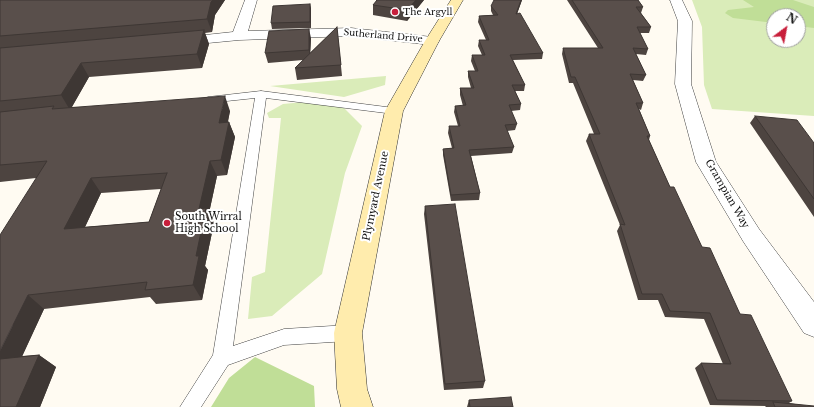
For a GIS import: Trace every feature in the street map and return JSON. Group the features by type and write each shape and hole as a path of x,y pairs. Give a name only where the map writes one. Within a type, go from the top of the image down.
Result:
{"street":[{"path":"239,36 251,0"},
{"name":"Plymyard Avenue","path":"356,407 352,389 348,333 394,111 432,41 457,0"},
{"name":"Grampian Way","path":"676,0 685,21 683,84 706,162 751,235 814,324"},
{"name":"Sutherland Drive","path":"159,43 239,36 351,32 432,41"}],"lane":[{"path":"198,101 261,94 394,111"},
{"path":"190,407 222,358 261,94"},
{"path":"222,358 284,337 348,333"}],"green space":[{"path":"692,0 814,0 814,116 712,109 704,85 702,27"},
{"path":"743,0 793,0 814,7 814,28 806,27 806,8 766,8 766,22 733,18 725,13 728,10 754,7"},
{"path":"386,76 385,85 344,97 270,86"},
{"path":"304,102 343,107 362,126 345,173 322,274 272,316 248,319 252,277 265,272 281,118 269,118 267,113 283,104"},
{"path":"255,357 314,386 315,407 211,407 229,378"}],"building":[{"path":"0,0 213,0 211,2 207,19 0,36"},
{"path":"377,0 416,0 407,10 373,5"},
{"path":"494,0 521,0 516,14 520,13 543,53 510,55 525,85 512,85 521,104 509,105 517,124 505,125 514,147 469,150 480,193 451,195 443,149 454,148 449,126 460,126 455,106 466,105 460,88 474,88 468,71 478,71 472,55 485,55 479,40 489,40 479,16 498,15 491,6"},
{"path":"572,0 638,0 643,7 636,7 651,27 637,27 648,49 633,48 646,75 630,74 643,103 636,103 650,136 647,136 670,187 674,187 702,247 710,248 740,314 751,315 792,401 717,400 701,363 731,364 710,313 670,311 662,294 642,294 620,224 625,225 589,134 600,134 575,77 571,77 563,48 603,48"},
{"path":"310,4 310,22 271,23 273,6"},
{"path":"337,27 341,65 295,68"},
{"path":"309,29 309,50 265,53 269,31"},
{"path":"204,30 197,54 81,63 61,95 0,101 0,48"},
{"path":"225,96 219,123 229,122 221,160 210,161 199,209 206,208 196,256 199,256 193,285 145,290 147,282 28,295 0,351 0,235 47,161 0,165 0,112 54,106 52,109","holes":["167,173 149,222 64,229 91,178"]},
{"path":"755,116 797,120 814,143 814,199"},
{"path":"455,204 485,381 445,384 425,206"},
{"path":"39,355 16,407 0,407 0,359"},
{"path":"511,397 513,407 470,407 469,400"},
{"path":"773,402 814,406 814,407 775,407"}],"place":[{"name":"The Argyll","path":"395,12"},
{"name":"South Wirral High School","path":"167,223"}]}
